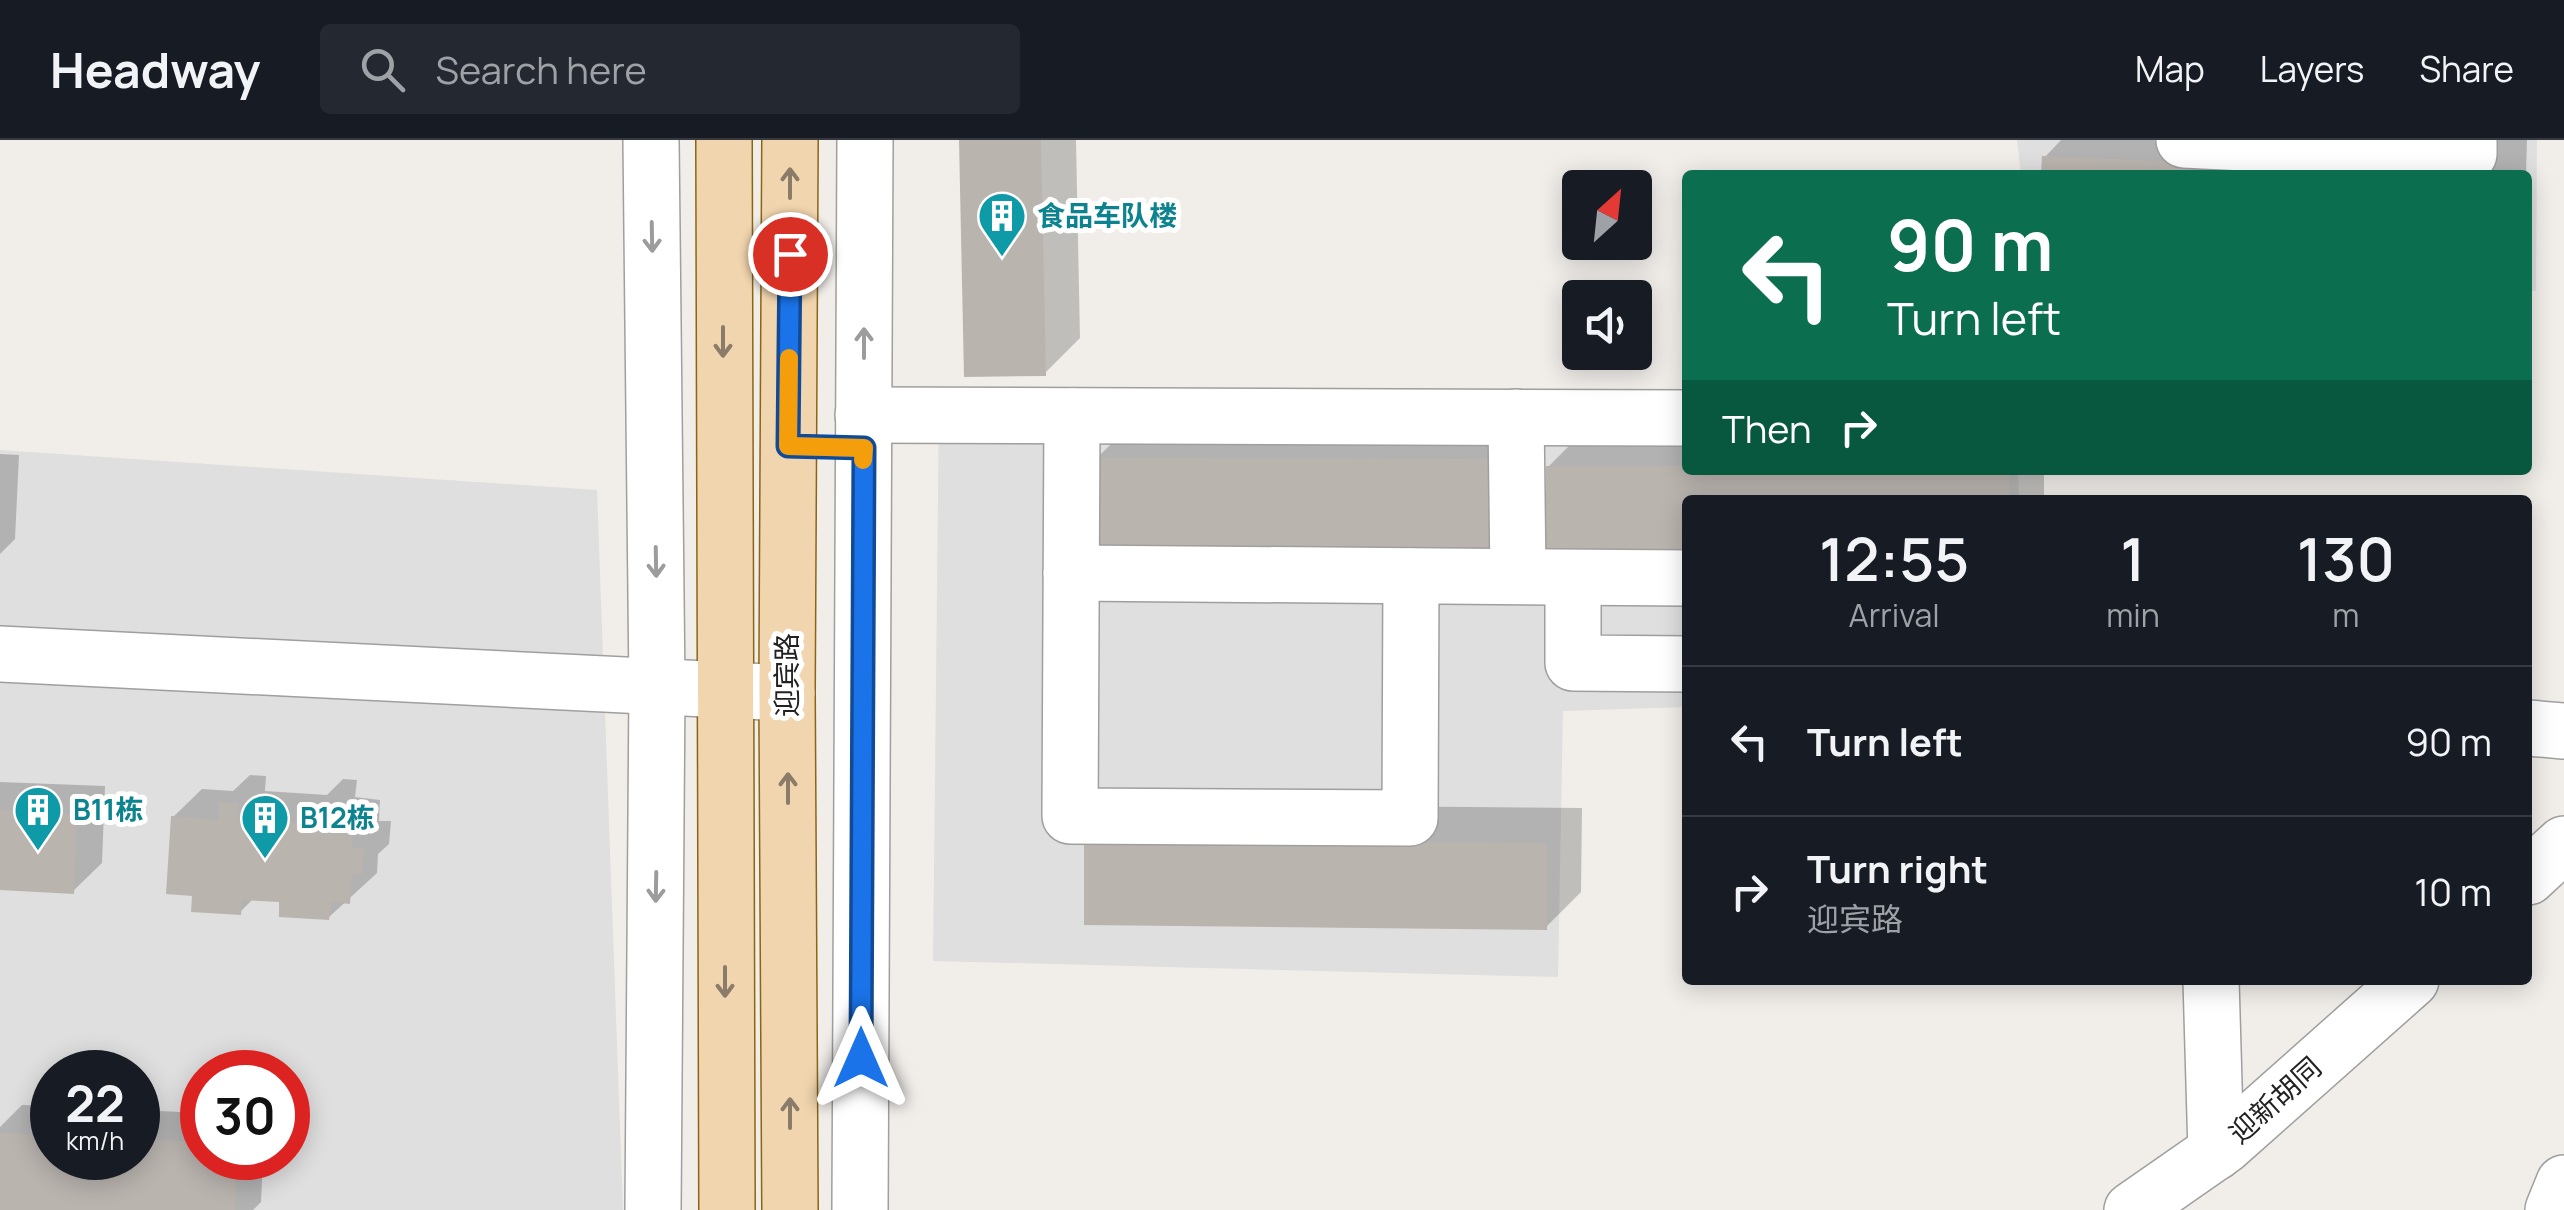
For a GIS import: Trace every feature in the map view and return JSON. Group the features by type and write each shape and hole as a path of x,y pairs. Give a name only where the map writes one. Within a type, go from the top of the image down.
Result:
{"main road":[{"path":"724,140 727,1210"},
{"name":"迎宾路","path":"790,140 790,1210"}],"street":[{"path":"651,140 658,687 653,1210"},
{"path":"860,1210 864,140"},
{"path":"2184,140 2469,154 2469,140"},
{"path":"788,446 863,431 1072,416 1682,418"},
{"path":"1072,416 1070,816 1410,818 1411,576"},
{"path":"1516,417 1518,576"},
{"path":"1071,573 1682,578"},
{"path":"1574,578 1573,663 1682,664"},
{"path":"0,654 787,693"},
{"path":"2532,728 2564,731"},
{"path":"2532,873 2564,844"},
{"path":"2211,985 2216,1152"},
{"name":"迎新胡同","path":"2132,1210 2216,1152 2405,985"},
{"path":"2553,1210 2564,1183"}],"shaded area":[{"path":"2017,140 2537,140 2536,291 2532,291 2532,170 2020,170"},
{"path":"1682,402 1682,475 2018,475 2019,495 1682,495 1682,707 1563,711 1558,977 933,961 939,405"},
{"path":"0,450 597,490 623,1210 0,1210"}],"building":[{"name":"食品车队楼","path":"959,140 1041,140 1046,376 964,377"},
{"path":"2042,156 2377,170 2041,170"},
{"path":"1095,457 1493,459 1493,550 1094,548"},
{"path":"1546,466 1682,466 1682,475 2009,475 2009,495 1682,495 1682,554 1546,554"},
{"name":"B12栋","path":"219,802 239,803 238,819 311,824 312,806 329,807 328,825 353,827 352,848 364,849 362,874 352,874 350,904 331,902 329,920 279,917 279,902 242,900 241,915 191,912 192,896 166,894 171,816 218,820"},
{"name":"B11栋","path":"0,810 77,814 74,894 0,890"},
{"path":"1084,838 1547,843 1547,930 1084,925"},
{"path":"0,1133 30,1134 30,1180 160,1180 160,1140 180,1141 180,1180 236,1180 235,1210 0,1210"}],"slow traffic":[{"path":"789,358 788,446 864,448 863,460"}],"place":[{"name":"食品车队楼","path":"1002,258"},
{"name":"B11栋","path":"38,852"},
{"name":"B12栋","path":"265,860"}],"route":[{"path":"790,254 788,446 864,448 861,1058"}]}
